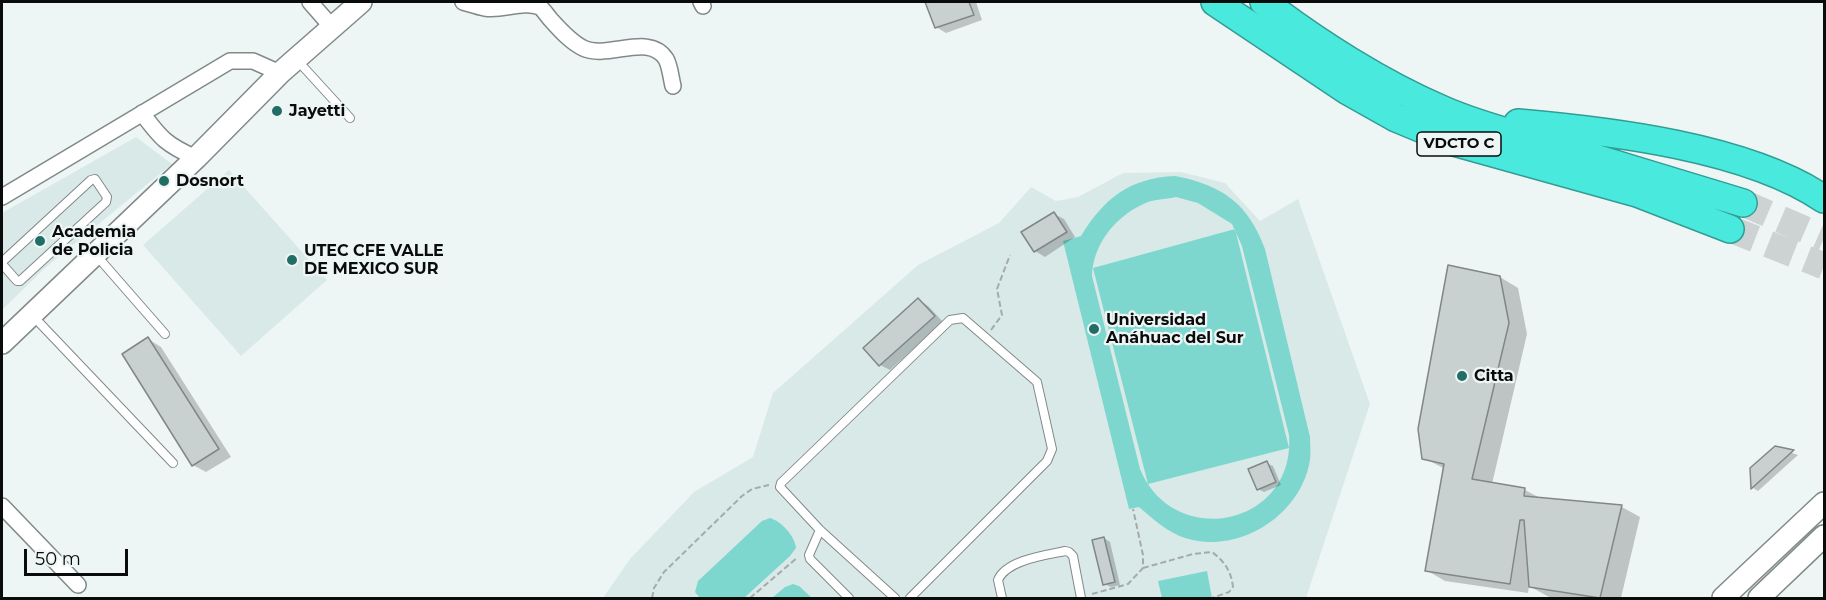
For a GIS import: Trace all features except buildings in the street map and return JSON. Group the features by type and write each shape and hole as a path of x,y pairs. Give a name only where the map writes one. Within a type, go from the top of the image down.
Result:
{"highway":[{"name":"VDCTO C","path":"1215,2 1348,91 1396,118 1454,142 1638,193 1730,229"},
{"name":"VDCTO C","path":"1264,2 1296,26 1402,90 1443,111 1743,203"},
{"path":"1490,127 1510,122 1550,126 1709,152 1785,177 1824,199"}],"main road":[{"path":"2,343 196,158 288,66 361,2"},
{"path":"1723,598 1824,503"},
{"path":"1760,598 1824,536"}],"street":[{"path":"310,2 331,26"},
{"path":"463,2 484,8 523,4 540,7 570,40 594,52 635,46 654,49 666,59 673,86"},
{"path":"2,196 230,61 253,61 288,66"},
{"path":"142,113 159,136 171,146 196,158"},
{"path":"2,506 78,585"}],"lane":[{"path":"288,66 350,118"},
{"path":"95,179 107,197 106,202 20,281 17,281 2,263 91,180 95,179"},
{"path":"95,254 165,334"},
{"path":"32,315 172,463"},
{"path":"894,598 820,530 781,490 781,483 950,320 963,318 1038,382 1052,449 1047,461 910,598"},
{"path":"820,530 809,555 810,559 849,598"},
{"path":"1002,598 998,580 1004,571 1030,558 1065,551 1073,556 1081,598"}],"path":[{"path":"985,337 1002,315 997,290 1010,255"},
{"path":"652,598 654,588 664,572 742,496 752,489 781,483"},
{"path":"1133,509 1143,555 1143,568"},
{"path":"1081,598 1128,584 1143,568 1193,554 1212,552 1224,561 1232,577 1233,588 1229,592 1212,598"},
{"path":"750,598 794,560 804,554 809,555"}],"shaded area":[{"name":"Academia de Policia","path":"136,137 172,164 45,268 2,310 2,213"},
{"path":"229,170 327,280 241,356 143,245"},
{"name":"Universidad Anáhuac del Sur","path":"1181,172 1225,183 1260,221 1298,199 1370,404 1306,598 603,598 630,559 694,492 753,457 773,393 918,265 999,223 1031,187 1056,201 1078,197 1123,173"},
{"path":"1175,176 1220,191 1241,208 1250,219 1265,249 1310,437 1310,460 1304,480 1294,498 1280,514 1264,526 1245,536 1226,541 1205,542 1185,538 1166,529 1139,507 1129,509 1063,241 1081,236 1099,211 1120,192 1145,181","holes":["1176,197 1198,203 1232,224 1242,246 1289,435 1286,466 1273,490 1254,507 1230,517 1204,518 1179,511 1156,495 1140,469 1092,276 1093,264 1102,241 1117,222 1137,207 1148,202"]},
{"path":"1235,229 1289,448 1148,484 1093,268"},
{"path":"770,518 783,526 793,539 796,548 790,556 744,598 700,598 695,592 698,581 762,521"},
{"path":"1207,571 1212,598 1162,598 1158,581"},
{"path":"793,584 799,586 812,598 772,598 785,587"}],"tunnel":[{"path":"1743,203 1824,238"},
{"path":"1730,229 1824,266"}],"place":[{"name":"Jayetti","path":"277,111"},
{"name":"Dosnort","path":"164,181"},
{"name":"Academia de Policia","path":"40,241"},
{"name":"UTEC CFE VALLE DE MEXICO SUR","path":"292,260"},
{"name":"Universidad Anáhuac del Sur","path":"1094,329"},
{"name":"Citta","path":"1462,376"}]}
